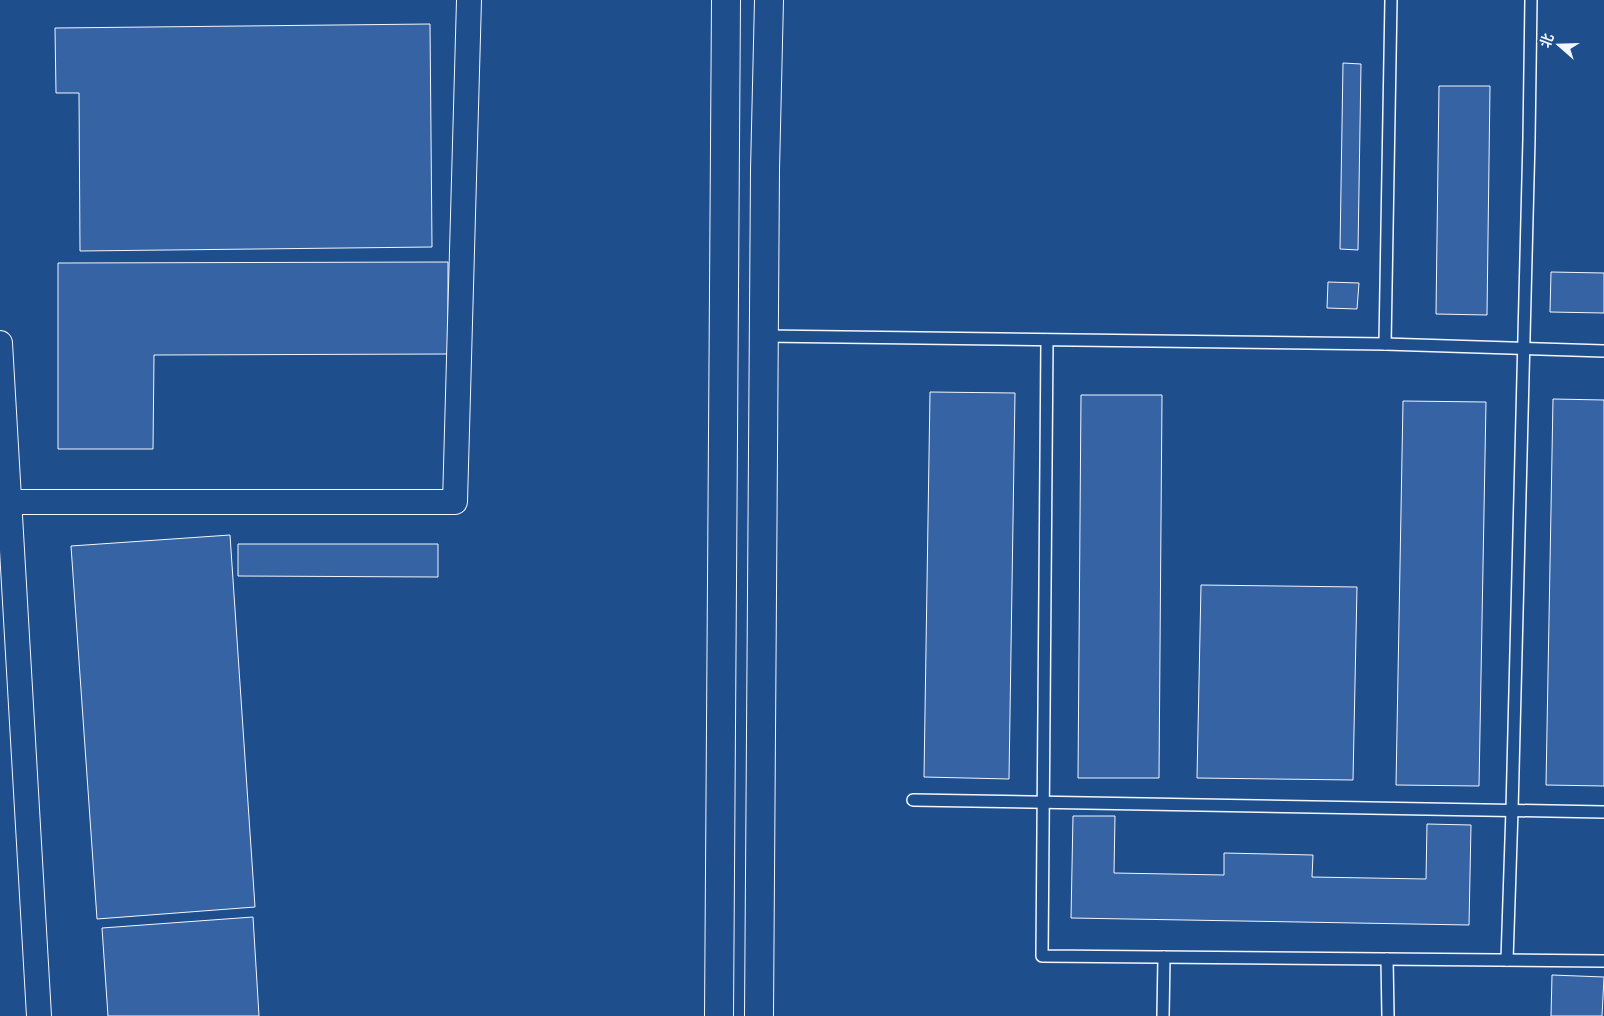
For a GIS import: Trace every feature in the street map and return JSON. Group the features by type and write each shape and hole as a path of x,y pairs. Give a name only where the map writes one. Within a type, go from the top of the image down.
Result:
{"main road":[{"path":"719,1016 726,0"},
{"path":"759,1016 768,0"}],"street":[{"path":"5,502 455,502 469,0"},
{"path":"0,343 5,502 39,1016"}],"lane":[{"path":"1385,344 1391,0"},
{"path":"1507,960 1531,0"},
{"path":"764,336 1385,344 1604,351"},
{"path":"1047,340 1042,956 1604,961"},
{"path":"913,800 1604,812"},
{"path":"1163,1016 1164,957"},
{"path":"1387,959 1388,1016"}],"building":[{"path":"430,24 432,247 80,251 79,93 56,93 55,28"},
{"path":"1343,63 1361,64 1358,250 1340,249"},
{"path":"1439,86 1490,86 1487,315 1436,314"},
{"path":"448,262 448,354 154,355 153,449 58,449 58,263"},
{"path":"1551,272 1604,273 1604,313 1550,312"},
{"path":"1328,282 1359,283 1357,309 1327,308"},
{"path":"930,392 1015,393 1009,779 924,777"},
{"path":"1081,395 1162,395 1159,778 1078,778"},
{"path":"1553,399 1604,400 1604,786 1546,785"},
{"path":"1403,401 1486,402 1479,786 1396,785"},
{"path":"230,535 255,907 97,919 71,546"},
{"path":"238,544 438,544 438,577 238,576"},
{"path":"1201,585 1357,587 1353,780 1197,778"},
{"path":"1073,816 1115,816 1114,873 1224,875 1224,853 1313,855 1312,877 1426,879 1427,824 1471,825 1469,925 1071,918"},
{"path":"253,917 259,1016 108,1016 102,928"},
{"path":"1552,975 1604,977 1602,1016 1551,1016"}]}
